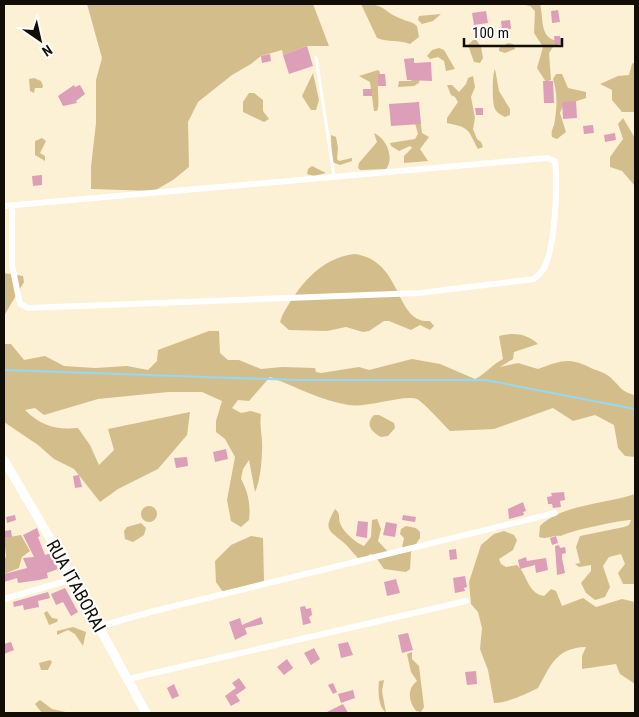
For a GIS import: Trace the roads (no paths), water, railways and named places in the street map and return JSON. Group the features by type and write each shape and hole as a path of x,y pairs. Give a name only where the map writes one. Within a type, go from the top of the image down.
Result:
{"street":[{"path":"4,206 12,205 334,176 551,158 555,161 556,189 546,265 534,279 420,293 28,308 20,304 12,265 12,205"},
{"name":"RUA ITABORAI","path":"4,462 73,579 146,713"},
{"path":"98,627 150,612 555,513"},
{"path":"4,599 73,579"},
{"path":"128,679 466,601"}],"lane":[{"path":"316,57 334,176"}],"waterway":[{"path":"4,370 296,380 485,380 635,409"}]}
